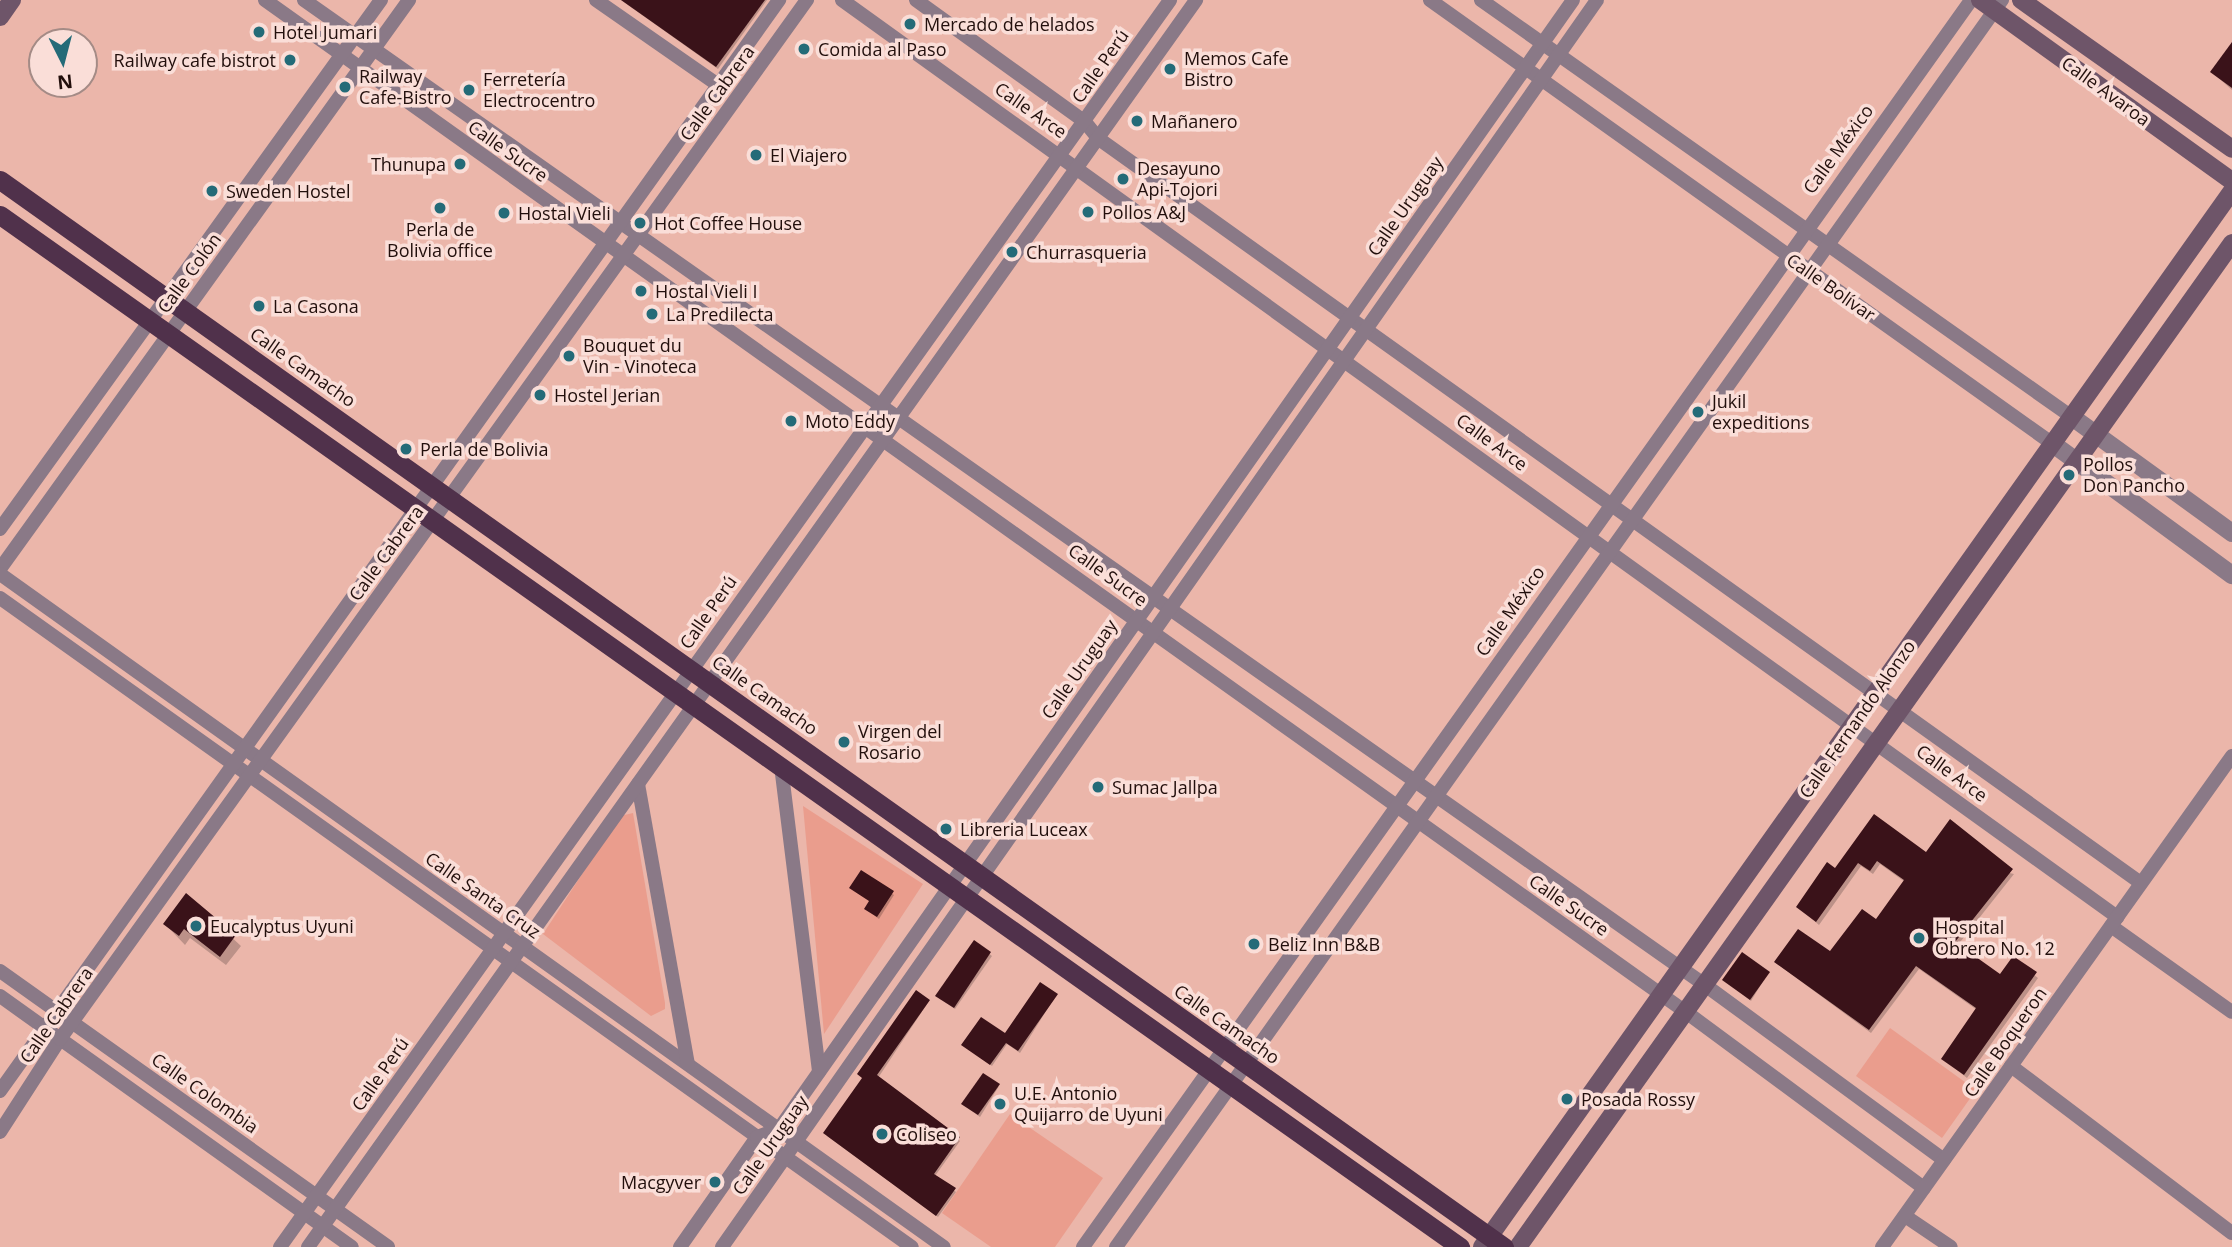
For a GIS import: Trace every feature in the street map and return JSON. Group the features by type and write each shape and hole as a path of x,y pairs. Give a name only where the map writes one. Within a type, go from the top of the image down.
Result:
{"highway":[{"name":"Calle Camacho","path":"0,180 187,309 983,876 1492,1244"},
{"path":"0,215 170,332 1461,1247"}],"main road":[{"path":"0,17 12,0"},
{"name":"Calle Avaroa","path":"2021,0 2232,149"},
{"name":"Calle Avaroa","path":"1992,3 2232,181"},
{"name":"Calle Fernando Alonzo","path":"1492,1244 1680,968 2232,191"},
{"name":"Calle Fernando Alonzo","path":"1518,1247 2232,243"}],"street":[{"name":"Calle Sucre","path":"265,0 604,243 883,438 1154,632 1250,705 1419,821 1686,1012 1924,1188"},
{"name":"Calle Sucre","path":"304,0 1171,608 1273,685 1437,796 1704,985 1944,1160"},
{"name":"Calle Colón","path":"0,529 381,0"},
{"name":"Calle Colón","path":"0,572 409,0"},
{"path":"596,0 717,84"},
{"name":"Calle Cabrera","path":"0,1090 54,1009 779,0"},
{"name":"Calle Cabrera","path":"0,1132 72,1023 807,0"},
{"name":"Calle Arce","path":"842,0 1059,153 1877,743 2232,1012"},
{"name":"Calle Arce","path":"916,0 1085,122 1099,139 2141,883"},
{"name":"Calle Perú","path":"280,1247 864,425 1059,153 1085,122 1170,0"},
{"path":"308,1247 1196,0"},
{"name":"Calle Bolívar","path":"1430,0 2077,461 2232,575"},
{"name":"Calle Bolívar","path":"1481,0 2072,416 2232,533"},
{"name":"Calle Uruguay","path":"680,1247 757,1137 779,1129 1573,0"},
{"name":"Calle Uruguay","path":"722,1247 1597,0"},
{"name":"Calle México","path":"1083,1247 1786,254 1971,0"},
{"path":"1116,1247 1810,271 1992,3"},
{"name":"Calle Santa Cruz","path":"0,572 944,1247"},
{"path":"0,598 912,1247"},
{"name":"Calle Boqueron","path":"1882,1247 2232,756"},
{"path":"781,766 819,1072"},
{"path":"638,784 688,1064"},
{"name":"Calle Colombia","path":"0,971 388,1247"},
{"path":"0,996 352,1247"},
{"path":"2011,1066 2232,1233"},
{"path":"1905,1216 1951,1247"}],"shaded area":[{"path":"803,806 923,884 824,1034"},
{"path":"633,813 665,1003 665,1009 651,1016 543,934 620,816"},
{"path":"1890,1028 1976,1090 1942,1138 1856,1076"},
{"path":"1010,1114 1103,1178 1055,1247 991,1247 942,1213"}],"building":[{"path":"621,0 765,0 716,67"},
{"path":"2232,42 2232,88 2210,72"},
{"path":"1874,814 1926,852 1950,819 2013,869 1955,942 2000,974 2013,956 2037,972 1964,1075 1941,1059 1976,1008 1916,966 1869,1030 1774,962 1798,929 1830,951 1862,909 1876,919 1904,880 1877,861 1870,871 1858,863 1816,922 1796,907 1827,862 1835,868"},
{"path":"861,870 894,891 877,917 864,909 869,901 849,888"},
{"name":"Eucalyptus Uyuni","path":"186,893 236,935 220,957 184,929 179,936 163,924"},
{"path":"974,940 991,952 954,1008 935,996"},
{"path":"1742,952 1770,972 1750,1000 1722,980"},
{"path":"1040,982 1058,994 1018,1051 1006,1043 990,1065 961,1045 981,1017 1005,1033"},
{"path":"916,990 930,1000 877,1075 960,1137 934,1174 956,1188 936,1216 823,1133 862,1078 857,1074"},
{"path":"983,1073 1000,1084 978,1115 961,1104"}],"place":[{"name":"Mercado de helados","path":"910,24"},
{"name":"Hotel Jumari","path":"259,32"},
{"name":"Comida al Paso","path":"804,49"},
{"name":"Railway cafe bistrot","path":"290,60"},
{"name":"Memos Cafe Bistro","path":"1170,69"},
{"name":"Railway Cafe-Bistro","path":"345,87"},
{"name":"Ferretería Electrocentro","path":"469,90"},
{"name":"Mañanero","path":"1137,121"},
{"name":"El Viajero","path":"756,155"},
{"name":"Thunupa","path":"460,164"},
{"name":"Desayuno Api-Tojori","path":"1123,179"},
{"name":"Sweden Hostel","path":"212,191"},
{"name":"Perla de Bolivia office","path":"440,208"},
{"name":"Pollos A&J","path":"1088,212"},
{"name":"Hostal Vieli","path":"504,213"},
{"name":"Hot Coffee House","path":"640,223"},
{"name":"Churrasqueria","path":"1012,252"},
{"name":"Hostal Vieli I","path":"641,291"},
{"name":"La Casona","path":"259,306"},
{"name":"La Predilecta","path":"652,314"},
{"name":"Bouquet du Vin - Vinoteca","path":"569,356"},
{"name":"Hostel Jerian","path":"540,395"},
{"name":"Jukil expeditions","path":"1698,412"},
{"name":"Moto Eddy","path":"791,421"},
{"name":"Perla de Bolivia","path":"406,449"},
{"name":"Pollos Don Pancho","path":"2069,475"},
{"name":"Virgen del Rosario","path":"844,742"},
{"name":"Sumac Jallpa","path":"1098,787"},
{"name":"Libreria Luceax","path":"946,829"},
{"name":"Eucalyptus Uyuni","path":"196,926"},
{"name":"Hospital Obrero No. 12","path":"1919,938"},
{"name":"Beliz Inn B&B","path":"1254,944"},
{"name":"Posada Rossy","path":"1567,1099"},
{"name":"U.E. Antonio Quijarro de Uyuni","path":"1000,1104"},
{"name":"Coliseo","path":"882,1134"},
{"name":"Macgyver","path":"715,1182"}]}
